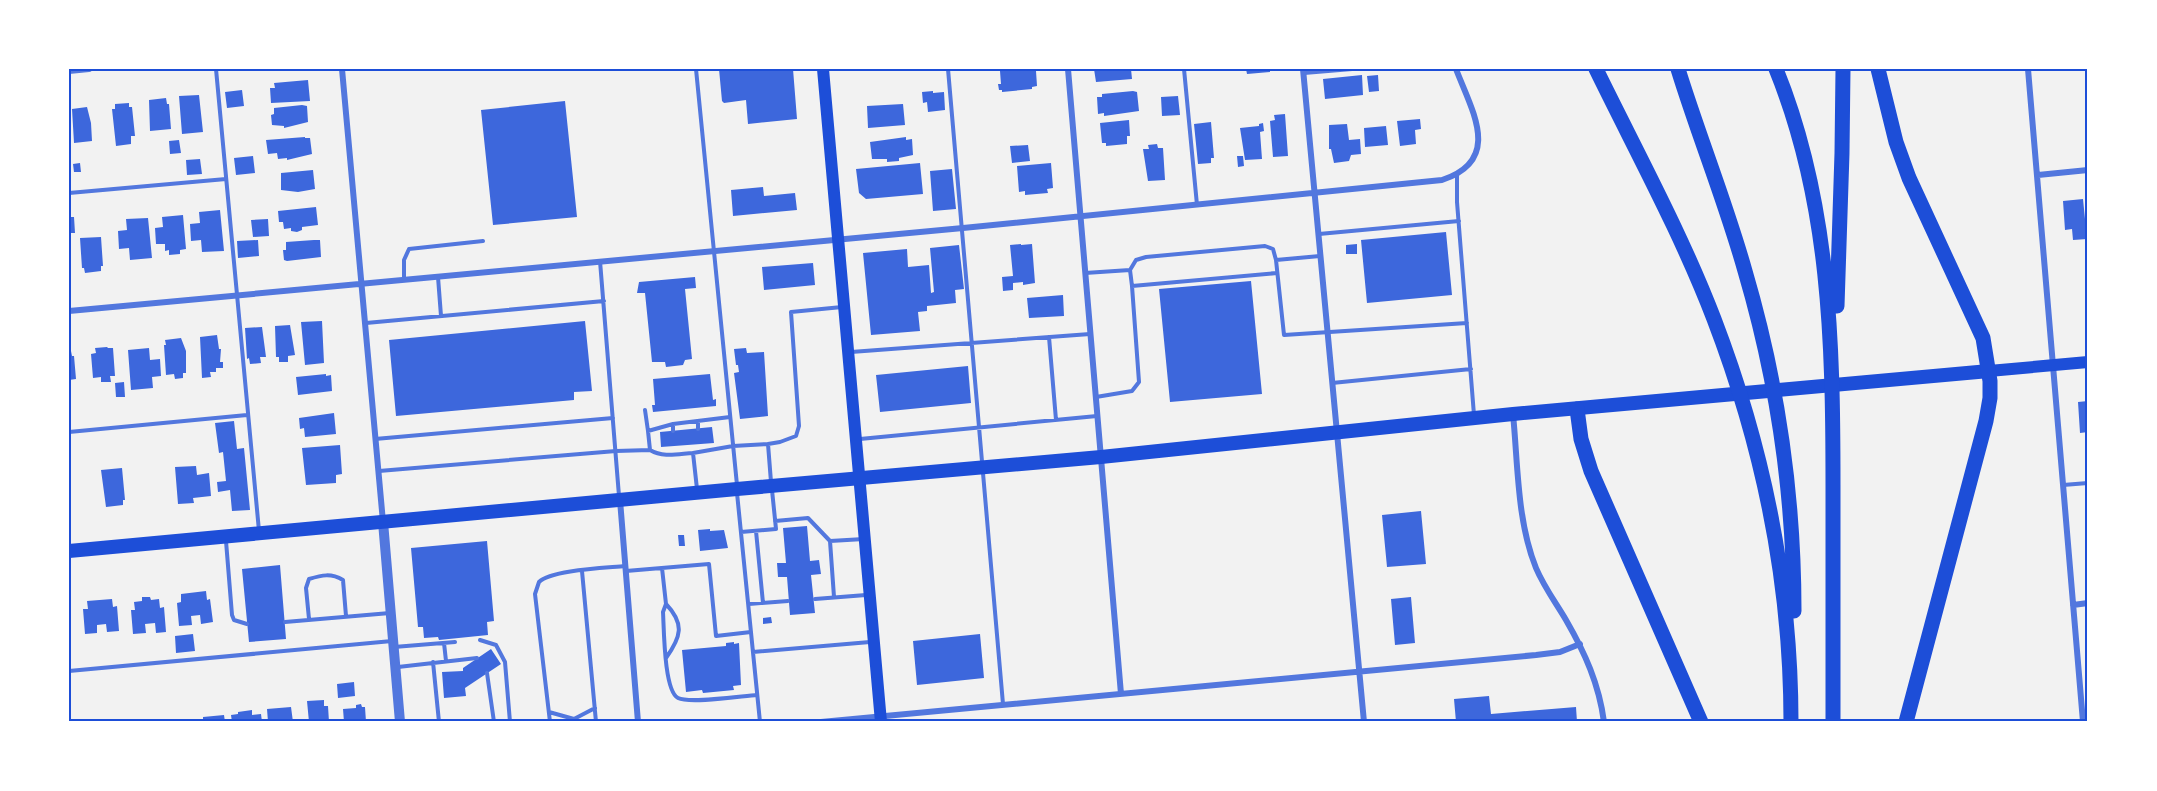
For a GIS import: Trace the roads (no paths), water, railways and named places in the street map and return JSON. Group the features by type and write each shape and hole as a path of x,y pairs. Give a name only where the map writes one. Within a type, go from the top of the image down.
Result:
{"highway":[{"path":"1596,69 1694,270 1735,377 1760,466 1776,542 1785,611 1791,689"},
{"path":"1678,69 1745,271 1772,376 1784,446 1792,540 1794,618 1791,722"},
{"path":"1776,69 1806,162 1820,227 1831,331 1833,722"},
{"path":"1833,420 1843,69"},
{"path":"1878,69 1900,155 1926,217 1982,334 1989,371 1990,398 1986,422 1906,722"},
{"path":"1577,409 1580,434 1588,463 1701,722"}],"main road":[{"path":"823,69 880,719"},
{"path":"69,551 697,492 1101,458 1513,414 2088,362"}],"street":[{"path":"69,71 89,69"},
{"path":"342,69 400,722"},
{"path":"1068,69 1121,694"},
{"path":"69,310 963,228 1442,180 1456,175 1469,165 1478,151 1480,142 1478,126 1456,69"},
{"path":"2028,69 2084,722"},
{"path":"1304,71 1364,722"},
{"path":"2038,174 2088,170"},
{"path":"1513,414 1523,517 1529,545 1540,576 1580,644 1593,673 1604,722"},
{"path":"620,500 638,722"},
{"path":"2073,605 2088,603"},
{"path":"821,722 880,719 1003,705 1536,655 1560,652 1580,644"}],"lane":[{"path":"216,69 259,534"},
{"path":"696,69 760,722"},
{"path":"948,69 1003,705"},
{"path":"1184,69 1197,205"},
{"path":"1304,71 1352,69"},
{"path":"1456,175 1474,418"},
{"path":"69,193 226,179"},
{"path":"1318,234 1459,221"},
{"path":"404,279 404,260 409,249 483,241"},
{"path":"1096,397 1132,391 1139,382 1130,270 1136,260 1146,257 1265,246 1273,249 1284,335 1467,322"},
{"path":"1276,260 1320,256"},
{"path":"600,261 620,500"},
{"path":"1085,273 1130,270"},
{"path":"1132,286 1277,273"},
{"path":"438,276 441,316"},
{"path":"365,324 604,301"},
{"path":"378,471 616,451 650,450 661,456 780,442 796,436 799,426 791,312 843,306"},
{"path":"848,352 1090,334"},
{"path":"1050,337 1056,420"},
{"path":"1332,383 1471,369"},
{"path":"645,410 650,450"},
{"path":"69,432 247,415"},
{"path":"856,439 1097,416"},
{"path":"648,430 673,424 730,417"},
{"path":"375,439 613,418"},
{"path":"698,422 698,429"},
{"path":"673,424 673,431"},
{"path":"700,444 702,452"},
{"path":"741,532 776,529 768,444"},
{"path":"676,446 677,454"},
{"path":"693,453 697,492"},
{"path":"2063,485 2088,483"},
{"path":"775,521 808,518 830,541 834,597"},
{"path":"756,531 763,603"},
{"path":"226,537 232,615 234,620 247,624"},
{"path":"830,541 865,539"},
{"path":"550,722 535,590 538,582 546,577 582,571 709,564 716,636 751,632"},
{"path":"662,568 666,604 663,612 666,658 671,689 678,698 694,700 758,695"},
{"path":"582,571 596,722"},
{"path":"309,620 306,588 309,579 320,576 333,575 342,580 346,616"},
{"path":"815,599 870,594"},
{"path":"748,604 788,601"},
{"path":"666,604 679,626 678,642 666,658"},
{"path":"285,622 391,613"},
{"path":"480,640 496,645 505,662 510,722"},
{"path":"69,672 393,644 455,642"},
{"path":"753,652 874,642"},
{"path":"444,643 446,661"},
{"path":"395,668 477,658"},
{"path":"433,662 439,722"},
{"path":"487,673 494,722"},
{"path":"549,712 574,719 595,708"}]}
